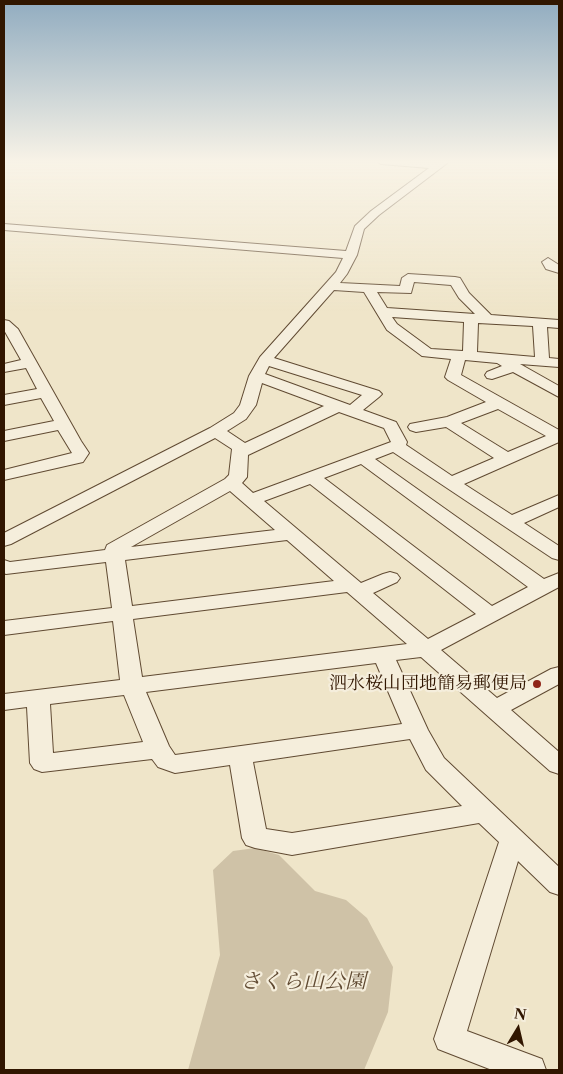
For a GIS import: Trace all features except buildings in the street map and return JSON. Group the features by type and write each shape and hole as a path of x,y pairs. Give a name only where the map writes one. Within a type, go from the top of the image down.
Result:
{"street":[{"path":"4,540 216,431 240,416 248,405 256,376 265,360 341,274 351,255 359,228 376,211"},
{"path":"4,227 351,255"},
{"path":"548,262 550,266 559,269"},
{"path":"385,277 455,281 464,295 487,319"},
{"path":"331,286 406,290 408,278"},
{"path":"368,288 392,327 427,353 559,363"},
{"path":"383,312 559,324"},
{"path":"472,318 464,355 453,377 558,436"},
{"path":"540,322 542,361"},
{"path":"4,324 11,329 10,338 30,363 81,453 77,458 4,475"},
{"path":"497,358 559,392"},
{"path":"240,452 345,409 374,394 265,360"},
{"path":"4,368 30,363"},
{"path":"492,375 514,367"},
{"path":"256,376 390,425 399,442 397,447"},
{"path":"4,400 46,392"},
{"path":"416,427 449,422 498,403"},
{"path":"449,422 506,458"},
{"path":"4,436 63,424"},
{"path":"216,431 240,447 238,477 114,549 132,686 158,749 166,761 175,764 416,730"},
{"path":"453,482 558,436"},
{"path":"251,500 397,447 453,482 559,554"},
{"path":"4,702 426,649 551,584 363,458"},
{"path":"312,477 490,615"},
{"path":"230,483 292,534 559,765"},
{"path":"511,522 559,500"},
{"path":"4,566 6,568 292,534"},
{"path":"4,628 123,613 355,589 390,578"},
{"path":"382,654 416,730 435,764 559,884"},
{"path":"496,709 559,674"},
{"path":"38,698 42,763 158,749"},
{"path":"240,755 255,838 292,844 483,812"},
{"path":"512,840 449,1039 531,1070"}],"green space":[{"name":"さくら山公園","path":"255,848 279,855 315,891 346,900 367,918 393,967 388,1012 364,1070 188,1070 220,955 213,870 233,851"}],"place":[{"name":"泗水桜山団地簡易郵便局","path":"537,684"}]}
